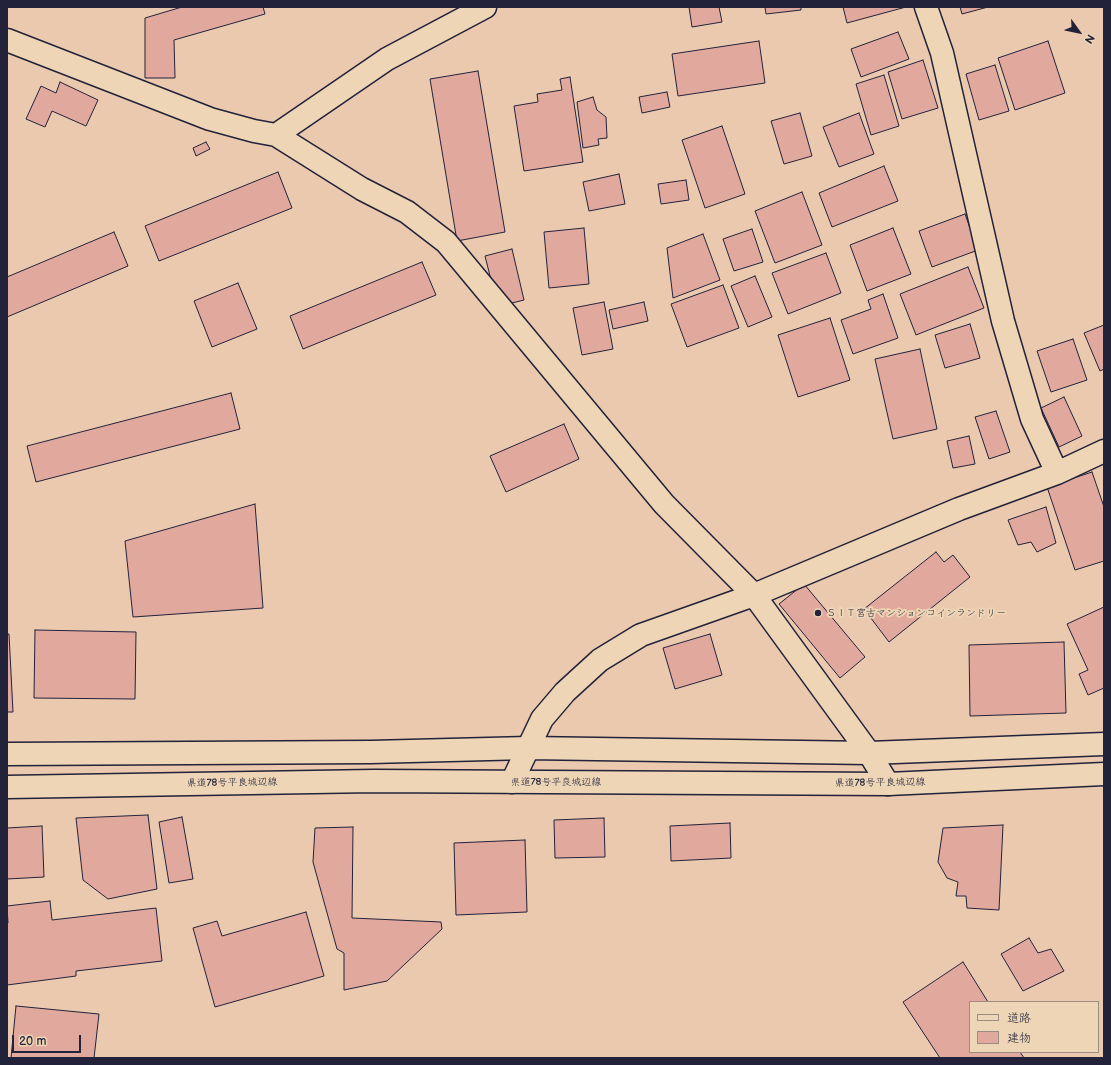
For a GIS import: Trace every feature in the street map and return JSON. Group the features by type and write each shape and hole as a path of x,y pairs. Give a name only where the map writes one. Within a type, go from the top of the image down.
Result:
{"street":[{"path":"276,135 387,59 485,7"},
{"path":"926,7 942,53 1003,321 1032,419 1057,473"},
{"path":"7,40 210,119 254,131 276,135 362,189 407,212 446,242 664,504 754,595 869,752 888,784"},
{"path":"512,782 542,719 565,692 600,660 641,635 754,595 959,509 1057,473 1104,451"},
{"path":"7,754 371,752 528,748 869,752 1104,744"},
{"name":"県道78号平良城辺線","path":"7,787 374,781 888,784 1104,774"}],"building":[{"path":"182,7 263,7 265,14 174,40 175,78 145,78 145,18"},
{"path":"689,7 719,7 722,22 692,27"},
{"path":"765,7 801,7 801,10 766,14"},
{"path":"843,7 906,7 847,23"},
{"path":"960,7 988,7 962,14"},
{"path":"898,32 909,59 861,77 851,49"},
{"path":"759,41 765,83 678,96 672,54"},
{"path":"1048,41 1065,93 1015,110 998,58"},
{"path":"923,60 938,108 902,119 888,72"},
{"path":"995,65 1009,111 979,120 966,74"},
{"path":"478,71 505,232 457,241 430,79"},
{"path":"884,75 899,126 871,135 856,84"},
{"path":"570,77 583,162 524,171 514,106 538,102 537,94 562,90 560,79"},
{"path":"60,82 98,100 86,126 52,111 45,127 26,119 41,86 56,93"},
{"path":"667,92 670,107 642,113 639,97"},
{"path":"593,97 597,110 606,117 607,138 598,139 599,145 583,148 577,102"},
{"path":"800,113 812,156 784,164 771,121"},
{"path":"859,113 874,154 839,167 823,127"},
{"path":"722,126 745,194 705,208 682,140"},
{"path":"206,142 210,149 196,156 193,148"},
{"path":"884,166 898,201 832,227 819,193"},
{"path":"278,172 292,208 159,261 145,226"},
{"path":"619,174 625,204 589,211 583,182"},
{"path":"686,180 689,200 661,204 658,184"},
{"path":"802,192 822,245 775,263 755,211"},
{"path":"965,214 978,250 932,267 919,231"},
{"path":"584,228 589,284 549,288 544,232"},
{"path":"893,228 911,274 867,291 850,245"},
{"path":"752,229 763,262 734,271 723,239"},
{"path":"114,232 128,266 7,317 7,277"},
{"path":"703,234 720,280 673,298 667,248"},
{"path":"512,249 524,300 508,304 492,284 485,256"},
{"path":"826,253 841,293 788,314 772,273"},
{"path":"422,262 436,295 303,349 290,316"},
{"path":"968,267 984,308 916,335 900,294"},
{"path":"755,276 772,317 748,327 731,286"},
{"path":"238,283 257,329 212,347 194,301"},
{"path":"723,285 739,328 687,347 671,304"},
{"path":"883,294 898,338 853,354 841,320 871,309 868,300"},
{"path":"604,302 613,349 582,355 573,308"},
{"path":"644,302 648,321 613,329 609,310"},
{"path":"830,318 850,380 798,397 778,335"},
{"path":"970,324 980,358 945,368 935,335"},
{"path":"1104,325 1104,369 1100,371 1084,333"},
{"path":"1073,339 1087,380 1051,392 1037,351"},
{"path":"920,349 937,429 893,439 875,359"},
{"path":"231,393 240,429 36,482 27,446"},
{"path":"1064,397 1082,436 1059,447 1041,408"},
{"path":"996,411 1010,452 989,459 975,417"},
{"path":"564,424 579,459 506,492 490,456"},
{"path":"969,436 975,464 953,468 947,441"},
{"path":"1092,472 1104,507 1104,561 1075,570 1047,487"},
{"path":"255,504 263,608 133,617 125,541"},
{"path":"1046,507 1056,543 1037,552 1031,542 1018,545 1008,520"},
{"path":"936,552 944,562 953,555 970,577 889,642 864,609"},
{"path":"804,584 865,657 840,678 779,604"},
{"path":"1104,607 1104,688 1088,695 1079,674 1088,670 1067,624"},
{"path":"35,630 136,632 135,699 34,698"},
{"path":"7,634 9,634 13,712 7,712"},
{"path":"710,634 722,675 675,689 663,648"},
{"path":"1064,642 1066,713 970,716 969,645"},
{"path":"148,815 157,889 108,899 83,880 76,818"},
{"path":"182,817 193,879 169,883 159,822"},
{"path":"604,818 605,857 555,858 554,820"},
{"path":"730,823 731,858 671,861 670,826"},
{"path":"1003,825 999,910 967,908 966,896 956,896 958,882 947,878 938,862 943,828"},
{"path":"42,826 44,877 7,879 7,828"},
{"path":"353,827 352,918 441,922 442,929 387,981 344,990 344,953 337,949 313,862 315,828"},
{"path":"525,840 527,912 456,915 454,843"},
{"path":"50,901 52,920 156,908 162,961 76,971 76,976 7,985 7,906"},
{"path":"306,912 324,976 215,1007 193,928 217,921 222,936"},
{"path":"1029,938 1038,953 1051,949 1064,971 1023,991 1001,954"},
{"path":"963,962 987,1001 969,1001 969,1053 1021,1053 1024,1058 940,1058 903,1002"},
{"path":"16,1006 99,1014 94,1058 11,1058"}],"place":[{"name":"ＳＩＴ宮古マンションコインランドリー","path":"818,613"}]}
